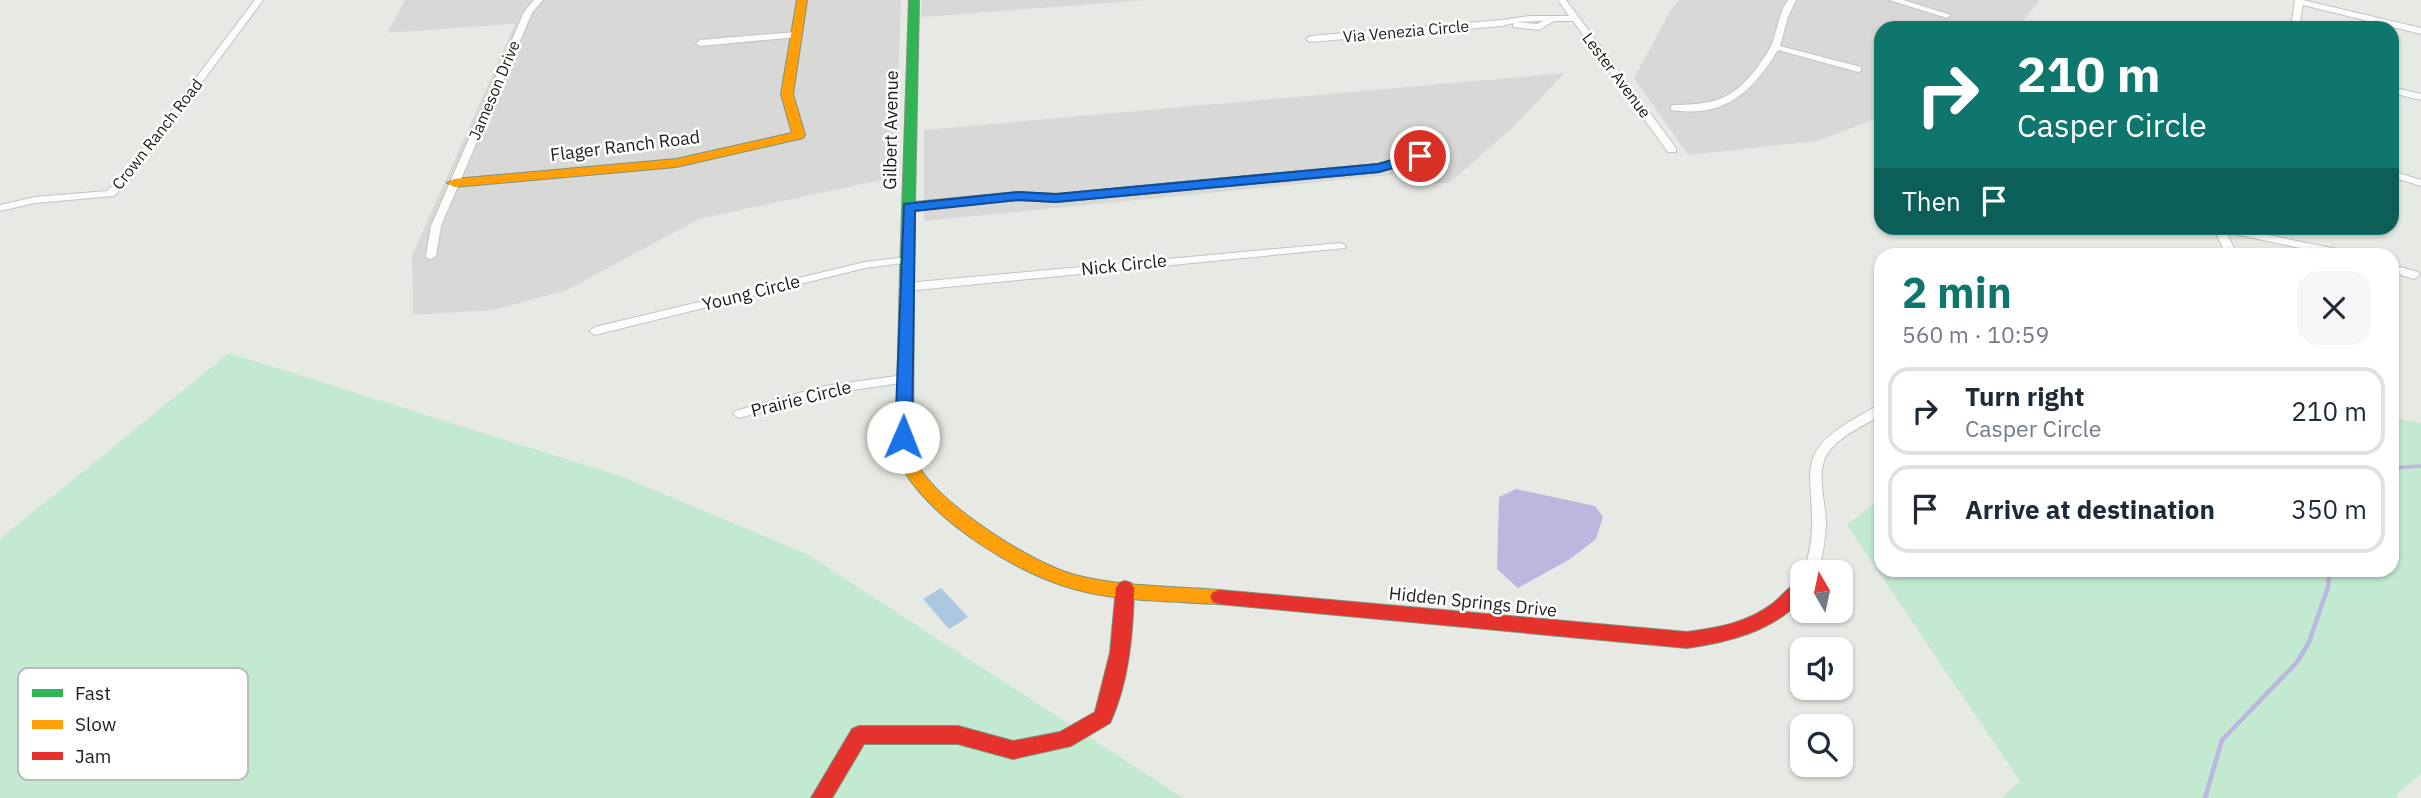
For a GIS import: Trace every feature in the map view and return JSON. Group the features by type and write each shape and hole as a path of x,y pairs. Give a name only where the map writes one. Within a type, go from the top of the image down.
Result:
{"street":[{"name":"Crown Ranch Road","path":"0,208 110,194 125,179 259,0"},
{"name":"Jameson Drive","path":"430,256 436,226 454,183 528,12 539,0"},
{"path":"699,43 795,35 802,0"},
{"name":"Gilbert Avenue","path":"914,0 903,437 907,461 919,483 1006,549 1066,580 1125,588"},
{"name":"Lester Avenue","path":"1562,0 1672,150"},
{"path":"1674,108 1713,107 1734,99 1746,89 1775,47 1782,13 1792,0"},
{"path":"1893,0 1947,15"},
{"path":"2296,21 2299,1 2380,21"},
{"name":"Via Venezia Circle","path":"1310,39 1502,23 1539,27 1550,20 1575,18"},
{"path":"2399,26 2421,31"},
{"name":"Flager Ranch Road","path":"454,183 676,163 799,135 787,94 795,35"},
{"path":"1775,47 1858,69"},
{"path":"2399,92 2421,97"},
{"path":"908,207 1018,196 1056,198 1379,168 1420,156"},
{"path":"2399,176 2421,183"},
{"path":"2253,235 2317,248"},
{"name":"Nick Circle","path":"906,287 1341,246"},
{"name":"Young Circle","path":"595,331 865,265 907,260"},
{"path":"2399,270 2414,275"},
{"name":"Prairie Circle","path":"739,414 824,390 904,379"},
{"path":"1814,560 1819,521 1817,461 1824,449 1834,440 1874,414"},
{"path":"821,798 859,735 958,735 1013,750 1064,740 1103,717 1122,652 1125,588"},
{"name":"Hidden Springs Drive","path":"1125,588 1687,640 1753,626 1775,615 1790,599"}],"shaded area":[{"path":"405,0 901,0 895,177 699,219 567,290 493,310 413,315 412,255 515,24 387,33"},
{"path":"922,0 1147,0 921,17"},
{"path":"1680,0 2040,0 2023,21 1874,21 1874,120 1817,141 1688,155 1634,78 1672,8"},
{"path":"1565,73 1510,130 1449,183 1407,184 1402,174 924,221 924,130"},
{"path":"1516,489 1595,506 1603,517 1596,539 1570,559 1518,588 1497,569 1499,497"},
{"path":"941,588 968,617 949,629 923,599"}],"green space":[{"path":"229,353 623,477 805,553 1183,798 0,798 0,539"},
{"path":"2399,419 2421,423 2421,774 2397,794 2398,798 2002,798 2020,781 1882,577 2399,577"},
{"path":"1874,504 1874,565 1847,525"}],"waterway":[{"path":"2399,468 2421,466"},
{"path":"2205,798 2222,740 2298,661 2309,642 2329,577"}],"traffic: fast":[{"path":"907,272 914,0"},
{"path":"908,207 1018,196 1057,198 1281,177"}],"traffic: slow":[{"path":"454,183 676,163 799,135 787,94 802,0"},
{"path":"1281,177 1379,168 1420,156"},
{"path":"907,272 904,440 910,467 928,490 989,539 1012,554 1057,576 1110,588 1219,597"}],"traffic: jam":[{"path":"821,798 859,735 958,735 1013,750 1064,740 1103,717 1120,653 1125,588"},
{"path":"1219,597 1687,640 1751,625 1790,600"}],"route":[{"path":"903,437 908,207 1018,196 1056,198 1379,168 1420,156"}]}
